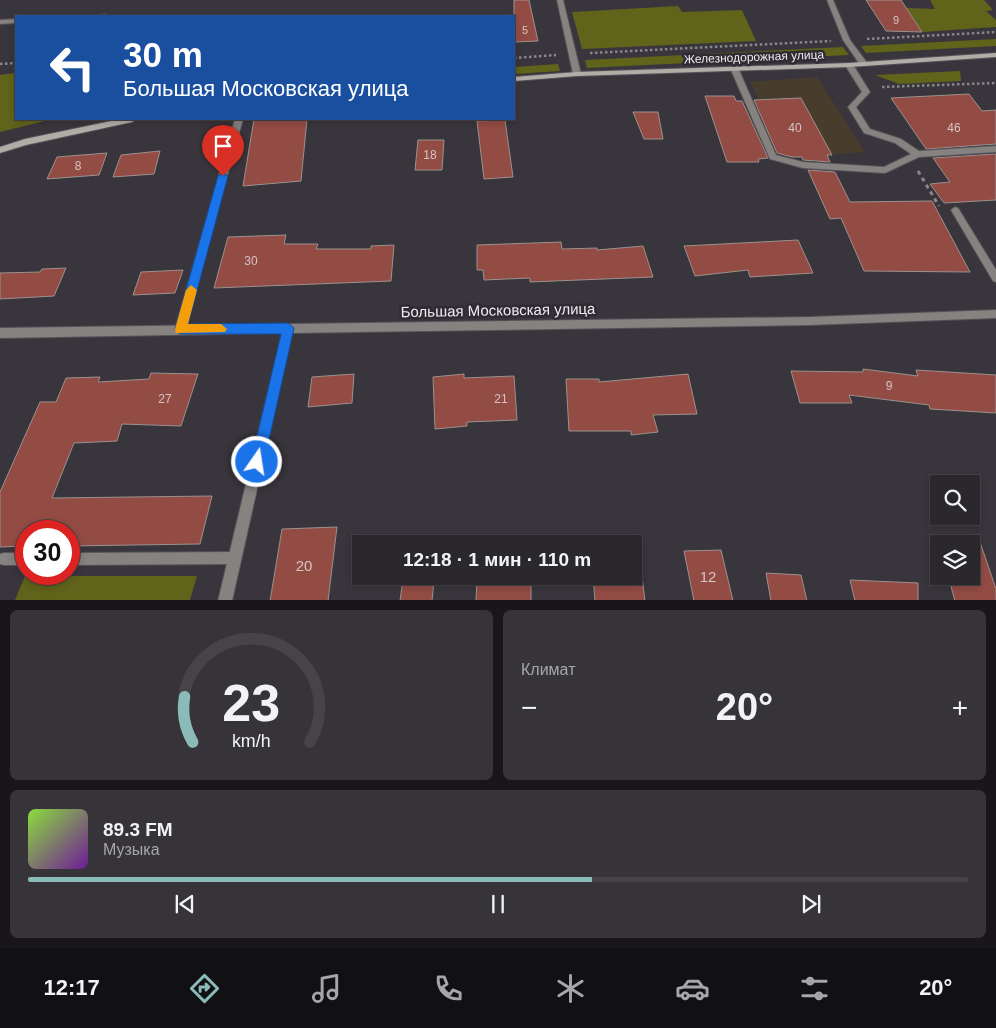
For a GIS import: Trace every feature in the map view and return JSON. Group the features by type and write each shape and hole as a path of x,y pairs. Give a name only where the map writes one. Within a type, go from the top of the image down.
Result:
{"street":[{"path":"560,0 577,74"},
{"path":"830,0 847,40 864,64"},
{"path":"0,22 15,21"},
{"name":"Железнодорожная улица","path":"515,79 577,74 849,65 996,55"},
{"path":"849,65 866,92 852,107 867,131 898,141 918,154"},
{"path":"735,70 773,157 804,165 884,170 918,154 996,149"},
{"path":"0,150 25,142 127,120"},
{"path":"180,329 239,120"},
{"path":"955,210 996,278"},
{"name":"Большая Московская улица","path":"0,333 810,321 996,314"},
{"path":"225,600 288,328"},
{"path":"80,559 235,558"},
{"path":"4,559 15,559"}],"path":[{"path":"583,53 996,32"},
{"path":"515,58 564,54"},
{"path":"0,64 15,63"},
{"path":"858,80 886,89 996,83"}],"shaded area":[{"path":"930,0 984,0 993,10 986,11 996,20 996,27 922,32 906,8 935,9"},
{"path":"678,6 682,12 742,10 756,41 582,49 572,12"},
{"path":"996,39 996,46 866,53 861,46"},
{"path":"843,47 849,55 587,68 585,60"},
{"path":"558,64 560,71 515,74 515,67"},
{"path":"960,71 961,81 899,84 875,75"},
{"path":"15,73 15,120 49,120 0,132 0,75"},
{"path":"817,77 865,152 787,157 750,82"},
{"path":"80,576 197,576 190,600 15,600 21,585 80,585"}],"building":[{"path":"514,0 529,0 538,41 515,42"},
{"path":"866,0 901,0 922,32 886,31"},
{"path":"969,94 982,111 996,110 996,144 926,149 891,98"},
{"path":"705,96 734,96 736,101 742,101 768,158 758,159 759,162 727,162"},
{"path":"801,98 832,155 827,155 830,162 803,160 802,157 792,157 777,153 754,100"},
{"path":"633,112 658,112 663,139 644,139"},
{"path":"254,120 307,120 301,181 243,186"},
{"path":"505,120 513,177 484,179 477,121"},
{"path":"418,140 444,140 442,170 415,170"},
{"path":"160,151 154,174 113,177 121,155"},
{"path":"107,153 99,175 47,179 57,157"},
{"path":"996,154 996,200 944,203 930,184 950,182 933,158"},
{"path":"808,170 835,172 850,202 932,201 970,272 864,271 841,218 830,219"},
{"path":"286,235 284,244 318,244 316,249 371,249 371,246 394,245 391,281 214,288 228,237"},
{"path":"798,240 813,273 750,277 748,270 695,276 684,246"},
{"path":"561,242 562,249 597,248 597,250 643,246 653,277 530,282 530,278 484,280 483,270 477,270 477,245"},
{"path":"66,268 54,296 0,299 0,273 40,272 42,269"},
{"path":"183,270 175,293 133,295 141,272"},
{"path":"863,369 918,376 916,370 996,375 996,413 930,409 929,405 849,395 852,403 800,403 791,371 863,372"},
{"path":"151,373 198,374 181,426 122,424 117,441 74,443 52,498 212,496 200,544 80,546 80,520 15,520 15,546 0,547 0,492 40,402 56,402 66,378 100,377 98,382 149,379"},
{"path":"354,374 352,403 308,407 312,377"},
{"path":"464,374 464,378 514,376 517,420 467,422 467,426 435,429 433,377"},
{"path":"688,374 697,414 653,415 658,432 631,435 631,431 569,431 566,379 599,379 599,382"},
{"path":"337,527 328,600 270,600 282,529"},
{"path":"980,542 996,589 996,600 955,600 951,585 980,585"},
{"path":"721,550 733,600 694,600 684,551"},
{"path":"766,573 801,575 807,600 771,600"},
{"path":"642,576 645,600 595,600 594,585 642,585"},
{"path":"850,580 918,583 918,600 855,600"},
{"path":"402,585 434,585 432,600 400,600"},
{"path":"477,585 531,585 531,600 476,600"}],"slow traffic":[{"path":"191,290 180,329 221,329"}],"route":[{"path":"223,176 180,329 288,328 257,462"}]}
